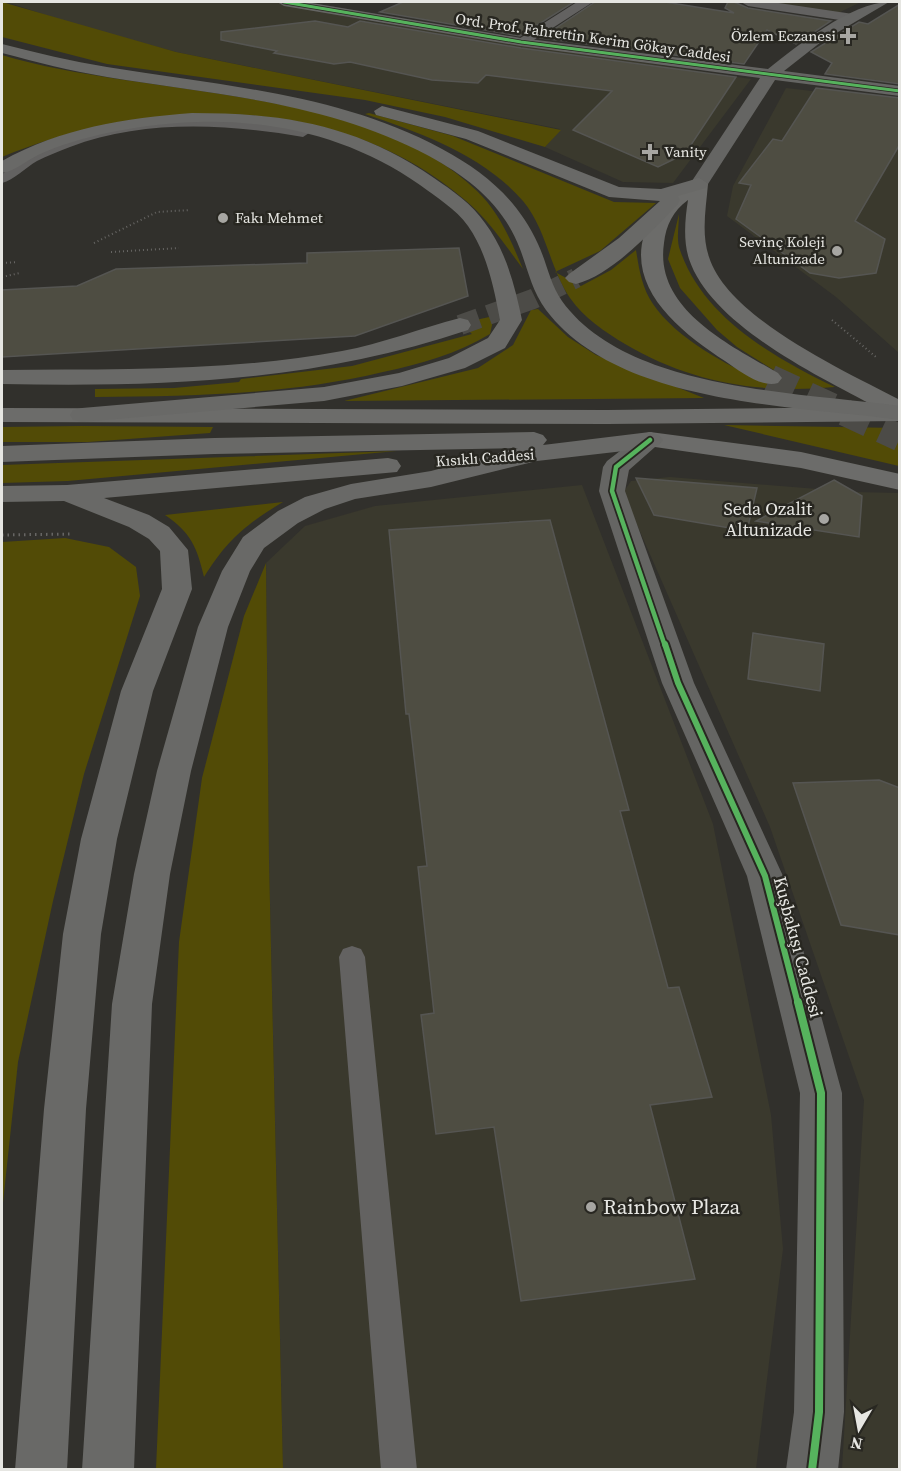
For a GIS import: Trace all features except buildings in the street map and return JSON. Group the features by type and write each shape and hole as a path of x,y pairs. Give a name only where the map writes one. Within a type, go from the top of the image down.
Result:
{"highway":[{"path":"2,49 74,67 167,82 323,100 421,120 515,150 596,187 616,193 662,195 699,184"},
{"path":"214,86 295,102 364,121 417,143 472,173 490,188 515,218 543,285 555,306 583,334 644,368 710,389 900,412"},
{"path":"2,168 40,147 77,136 181,119 271,121 307,127 338,135 406,167 452,200 477,225 505,282 511,320 496,343 457,363 424,373 324,394 82,415"},
{"path":"576,278 613,256 632,241 671,200"},
{"path":"2,377 96,376 267,369 326,361 372,351 460,325"},
{"path":"2,454 84,453 214,446 650,440"},
{"name":"Kısıklı Caddesi","path":"2,494 67,494 528,456 650,440"},
{"path":"108,1470 132,1004 152,874 174,771 213,627 237,571 253,543 315,503 351,492 431,479 528,456"},
{"path":"41,1470 65,1109 82,934 99,839 137,691 177,589 174,550 159,533 139,521 67,494"}],"main road":[{"path":"699,184 671,200 656,232 651,268 659,288 674,310 731,356 770,378"},
{"path":"699,184 694,218 701,264 730,306 771,337 900,412"},
{"path":"2,415 607,417 900,412"},
{"name":"Kısıklı Caddesi","path":"650,440 801,460 900,482"}],"street":[{"name":"Ord. Prof. Fahrettin Kerim Gökay Caddesi","path":"284,2 521,42 900,91"},
{"path":"521,42 586,2"},
{"path":"748,2 854,18"},
{"path":"699,184 770,75 816,39 882,2"},
{"name":"Kuşbakışı Caddesi","path":"650,440 616,467 612,491 678,683 765,876 822,1093 819,1412 812,1470"}],"lane":[{"path":"2,179 14,168 62,144 142,128 218,123 276,127 326,137 406,167"},
{"path":"352,957 399,1470"}],"path":[{"path":"94,243 157,212 190,210"},
{"path":"111,252 179,248"},
{"path":"2,263 17,262"},
{"path":"2,278 20,274"},
{"path":"832,320 863,345"},
{"path":"2,535 62,532 79,536"}],"shaded area":[{"path":"2,2 176,52 561,130 545,147 445,117 365,100 107,64 2,37"},
{"path":"6,2 276,2 369,21 751,79 673,183 623,182 545,147 560,129 176,52 77,25"},
{"path":"758,2 861,2 836,14"},
{"path":"2,55 59,69 252,99 316,112 376,131 431,156 477,191 498,218 523,269 474,208 415,164 360,139 302,122 241,115 179,115 118,123 59,137 2,157"},
{"path":"786,88 899,101 899,353 836,297 727,216 733,186"},
{"path":"369,113 453,136 614,202 656,203 600,251 556,271 538,224 523,201 507,185 470,158 450,147 365,114"},
{"path":"679,214 680,250 705,296 723,316 766,349 835,387 780,389 753,387 701,377 675,368 625,344 595,324 570,298 557,273 581,286 611,270 636,250 649,298 675,328 718,359 763,381 780,374 737,347 717,330 680,288 668,259"},
{"path":"538,309 568,337 596,355 704,398 344,401 478,368 513,345 531,310"},
{"path":"494,316 490,334 465,347 424,362 347,380 240,393 95,397 95,389 174,388 239,382 241,379 352,366 472,334 464,327 480,319"},
{"path":"724,425 899,428 899,466"},
{"path":"2,427 213,427 210,433 88,442 2,442"},
{"path":"397,451 68,481 2,483 2,465"},
{"path":"670,477 854,492 899,493 899,1469 842,1469 864,1100 770,827 623,493 631,481"},
{"path":"582,485 713,824 771,1115 783,1249 756,1469 283,1469 269,860 266,563 305,526 375,506"},
{"path":"283,502 238,534 221,552 204,577 192,542 181,528 165,515"},
{"path":"65,538 109,547 136,567 140,596 84,774 53,901 18,1062 2,1212 2,542"},
{"path":"266,563 269,860 283,1469 156,1469 179,942 202,778 244,616"}],"tunnel":[{"path":"460,325 533,299 576,278"},
{"path":"770,378 900,438"}],"cycle path":[{"path":"284,2 521,42 900,91"},
{"path":"650,440 616,467 612,491 678,683 765,876 821,1093 819,1412 812,1470"}],"place":[{"name":"Özlem Eczanesi","path":"848,36"},
{"name":"Vanity","path":"650,152"},
{"name":"Fakı Mehmet","path":"223,218"},
{"name":"Sevinç Koleji Altunizade","path":"837,251"},
{"name":"Seda Ozalit Altunizade","path":"824,519"},
{"name":"Rainbow Plaza","path":"591,1207"}]}
